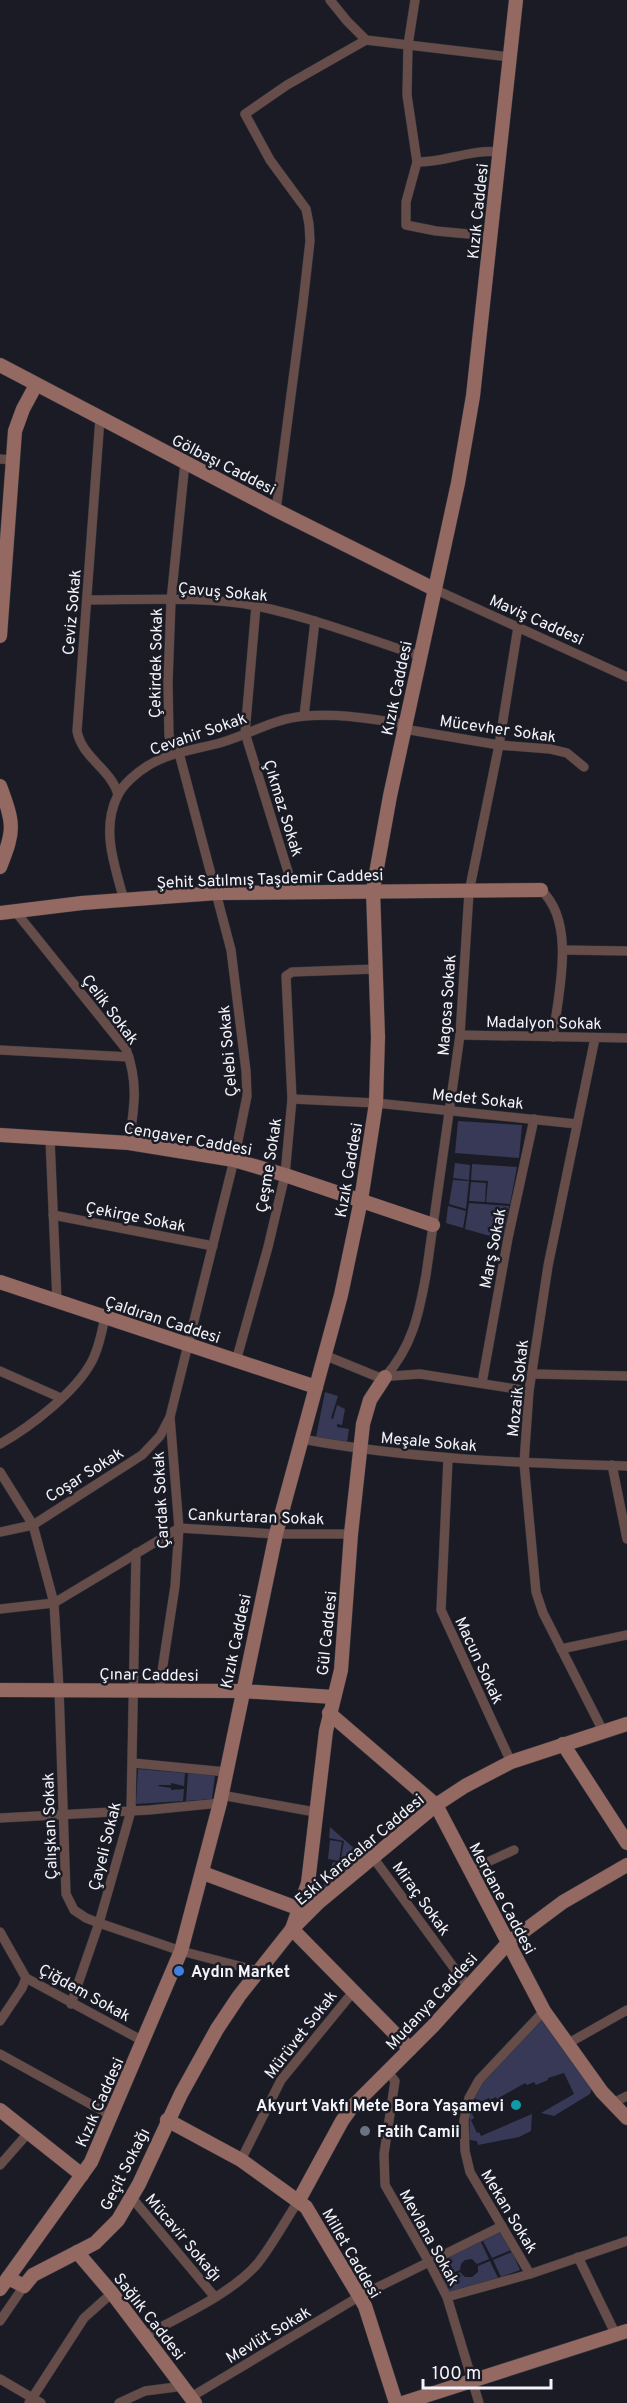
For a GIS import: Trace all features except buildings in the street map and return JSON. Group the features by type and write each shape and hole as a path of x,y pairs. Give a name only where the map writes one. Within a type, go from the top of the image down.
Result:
{"street":[{"path":"330,0 346,21 366,40"},
{"path":"415,0 408,45 406,95 417,162 406,202 406,225 436,231 490,236"},
{"name":"Kızık Caddesi","path":"4,2284 82,2175 97,2149 181,1951 203,1873 220,1799 276,1534 341,1295 361,1200 376,1102 374,890 405,726 458,483 473,396 516,0"},
{"path":"276,510 310,241 309,224 306,209 270,160 245,114 287,85 366,40 510,57"},
{"path":"417,162 482,150 500,152"},
{"name":"Gölbaşı Caddesi","path":"0,365 276,510 434,589"},
{"path":"0,636 7,459 18,421 36,385"},
{"name":"Ceviz Sokak","path":"100,418 77,731 81,746 112,778 118,794"},
{"name":"Çekirdek Sokak","path":"185,462 171,601 169,736 178,753 217,893"},
{"name":"Maviş Caddesi","path":"434,589 627,677"},
{"name":"Çavuş Sokak","path":"88,600 171,601 256,606 315,621 420,656"},
{"path":"245,733 256,606"},
{"path":"303,716 315,621"},
{"name":"Magosa Sokak","path":"385,1377 399,1362 412,1337 423,1296 460,1035 469,892 499,745 518,627"},
{"name":"Cevahir Sokak","path":"118,794 150,764 178,753 224,742 245,733 303,716 355,717 405,726"},
{"name":"Mücevher Sokak","path":"405,726 499,745 559,751 572,757 584,767"},
{"name":"Çıkmaz Sokak","path":"245,733 294,891"},
{"path":"0,786 12,831 0,867"},
{"path":"118,794 109,827 112,852 124,900"},
{"path":"541,890 554,907 564,950 553,1037"},
{"name":"Şehit Satılmış Taşdemir Caddesi","path":"0,913 217,893 541,890"},
{"name":"Çelebi Sokak","path":"189,1345 245,1112 246,1071 231,950 217,893"},
{"name":"Çelik Sokak","path":"15,910 126,1049 136,1088 129,1143"},
{"path":"564,950 627,951"},
{"name":"Çeşme Sokak","path":"237,1361 285,1175 292,1099 286,976 292,972 376,969"},
{"name":"Madalyon Sokak","path":"460,1035 627,1038"},
{"name":"Mozaik Sokak","path":"595,1038 548,1266 529,1390 524,1463 536,1592 543,1613 603,1731"},
{"path":"0,1050 129,1057"},
{"name":"Medet Sokak","path":"292,1099 376,1102 577,1124"},
{"name":"Marş Sokak","path":"482,1383 507,1244 534,1119"},
{"name":"Cengaver Caddesi","path":"0,1135 129,1143 234,1160 433,1225"},
{"path":"50,1139 57,1301"},
{"name":"Çekirge Sokak","path":"53,1215 213,1246"},
{"name":"Çaldıran Caddesi","path":"0,1282 316,1387"},
{"path":"0,1444 24,1428 79,1381 93,1359 105,1317"},
{"name":"Çardak Sokak","path":"159,1690 175,1586 179,1528 170,1417 189,1345"},
{"path":"324,1355 371,1376 420,1374 529,1390"},
{"path":"0,1371 61,1398"},
{"path":"532,1374 627,1376"},
{"name":"Gül Caddesi","path":"304,1910 329,1713 344,1651 359,1450 370,1400 385,1377"},
{"name":"Coşar Sokak","path":"33,1525 142,1455 160,1436 170,1417"},
{"name":"Meşale Sokak","path":"302,1439 359,1450 448,1459 627,1466"},
{"name":"Macun Sokak","path":"448,1459 441,1610 511,1762"},
{"path":"612,1465 627,1539"},
{"name":"Çalışkan Sokak","path":"0,1472 33,1525 54,1603 66,1894 74,1910 99,1923 181,1951 258,1971"},
{"path":"0,1532 33,1525"},
{"name":"Cankurtaran Sokak","path":"0,1609 54,1603 179,1528 276,1534 351,1534"},
{"name":"Çayeli Sokak","path":"71,2004 99,1923 131,1811 136,1553"},
{"path":"561,1649 627,1635"},
{"name":"Çınar Caddesi","path":"0,1690 241,1691 333,1697"},
{"name":"Merdane Caddesi","path":"329,1713 436,1805 544,2011 613,2103 627,2118"},
{"name":"Eski Karacalar Caddesi","path":"167,2120 217,2029 304,1910 436,1805 465,1786 511,1762 627,1724"},
{"path":"563,1744 627,1843"},
{"path":"133,1763 225,1772"},
{"path":"0,1818 131,1811 220,1799 315,1812"},
{"path":"470,1870 514,1850"},
{"name":"Miraç Sokak","path":"372,1856 468,1987"},
{"name":"Mudanya Caddesi","path":"298,2200 342,2121 366,2092 410,2049 508,1943 563,1902 627,1865"},
{"path":"203,1873 304,1910"},
{"path":"292,1929 410,2049"},
{"name":"Çiğdem Sokak","path":"0,1932 26,1978 143,2041"},
{"path":"0,2021 26,1978"},
{"name":"Mürüvet Sokak","path":"241,2160 281,2080 353,1992"},
{"path":"567,2043 627,2010"},
{"name":"Mekan Sokak","path":"530,2274 470,2172 465,2151 464,2120 473,2087 544,2011"},
{"path":"0,2054 112,2116"},
{"name":"Mevlana Sokak","path":"387,2072 394,2082 384,2154 385,2184 447,2297 479,2403"},
{"path":"613,2103 627,2096"},
{"path":"0,2110 82,2175"},
{"name":"Millet Caddesi","path":"167,2120 241,2160 298,2200 313,2216 360,2296 370,2318 396,2403"},
{"name":"Geçit Sokağı","path":"0,2321 33,2275 95,2243 127,2208 167,2120"},
{"path":"0,2165 29,2132"},
{"name":"Mücavir Sokağı","path":"132,2198 214,2296"},
{"path":"144,2336 231,2286 257,2263 298,2200"},
{"name":"Mevlüt Sokak","path":"190,2395 360,2296 502,2226"},
{"path":"447,2297 530,2274 627,2241"},
{"name":"Sağlık Caddesi","path":"77,2252 112,2293 190,2395"},
{"path":"403,2403 624,2334 578,2257"},
{"path":"4,2284 24,2286"},
{"path":"0,2379 34,2401 84,2318 112,2293"},
{"path":"119,2403 145,2391 190,2395"}],"shaded area":[{"path":"458,1121 522,1125 519,1158 455,1153"},
{"path":"455,1163 470,1165 469,1180 453,1178"},
{"path":"472,1164 517,1167 510,1204 486,1202 488,1181 471,1180"},
{"path":"453,1180 469,1181 466,1209 449,1204"},
{"path":"471,1182 486,1183 485,1202 469,1201"},
{"path":"469,1203 509,1206 504,1234 497,1238 465,1229"},
{"path":"448,1206 466,1211 463,1228 446,1223"},
{"path":"325,1392 338,1396 331,1418 333,1419 337,1405 345,1409 342,1425 337,1424 337,1427 349,1429 347,1442 316,1437"},
{"path":"138,1769 185,1773 184,1786 171,1783 171,1785 158,1786 171,1788 171,1790 184,1789 183,1801 136,1804"},
{"path":"188,1773 215,1775 212,1799 186,1801"},
{"path":"330,1827 363,1856 349,1868 341,1858 344,1841 329,1838"},
{"path":"330,1840 342,1842 339,1861 328,1859"},
{"path":"341,1861 348,1869 323,1887 333,1862 340,1863"},
{"path":"543,2018 592,2088 590,2094 554,2116 541,2113 574,2094 564,2073 536,2085 534,2082 527,2085 525,2083 497,2099 496,2097 490,2100 489,2098 481,2102 472,2097 476,2089"},
{"path":"470,2108 474,2118 471,2120 477,2133 479,2132 481,2136 532,2114 531,2131 519,2137 478,2145 477,2141 469,2140"},
{"path":"500,2232 511,2250 492,2258 482,2239"},
{"path":"480,2240 489,2259 477,2264 472,2259 465,2260 460,2270 442,2277 436,2262"},
{"path":"512,2252 520,2270 501,2277 493,2260"},
{"path":"490,2261 498,2278 449,2292 443,2279 460,2272 465,2277 472,2277 478,2272 478,2266"}],"place":[{"name":"Aydın Market","path":"179,1971"},
{"name":"Akyurt Vakfı Mete Bora Yaşamevi","path":"516,2105"},
{"name":"Fatih Camii","path":"365,2131"}]}
